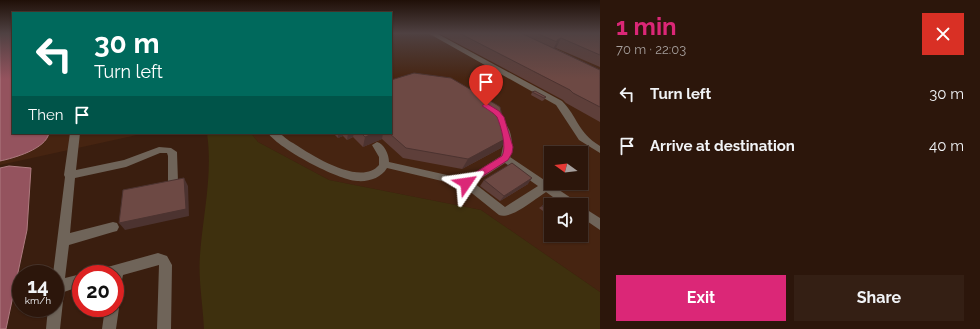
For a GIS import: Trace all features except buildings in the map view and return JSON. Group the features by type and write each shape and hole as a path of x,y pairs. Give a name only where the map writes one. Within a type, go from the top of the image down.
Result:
{"lane":[{"path":"459,48 559,103 578,133 585,140 600,150"},
{"path":"466,183 505,158 508,153 509,147 500,117"},
{"path":"59,265 75,134"},
{"path":"274,134 285,144 344,174 357,177 369,176 378,173 384,164 385,161 383,154 376,145"},
{"path":"69,175 126,163 159,150 168,150 172,152 173,156 173,182"},
{"path":"505,158 544,185"},
{"path":"384,164 466,183 503,212 506,212 544,187"},
{"path":"552,190 563,198"},
{"path":"588,216 600,225"},
{"path":"62,241 113,227"},
{"path":"124,268 158,259 163,260 166,265 164,329"},
{"path":"53,329 54,317"},
{"path":"109,329 111,317"}],"shaded area":[{"path":"0,48 12,48 12,134 49,134 47,139 42,144 29,152 0,161"},
{"path":"392,48 600,48 600,292 481,210 329,180 258,142 252,134 392,134"},
{"path":"49,134 141,134 0,165 0,161 11,158 48,138"},
{"path":"207,134 252,134 258,142 329,180 481,210 600,292 600,329 204,329 200,264 201,240 207,194 209,149"},
{"path":"9,166 31,168 27,230 20,265 12,265 12,301 6,329 0,329 0,168"}],"route":[{"path":"466,183 505,158 508,153 509,147 500,117 497,112 486,106"}]}
